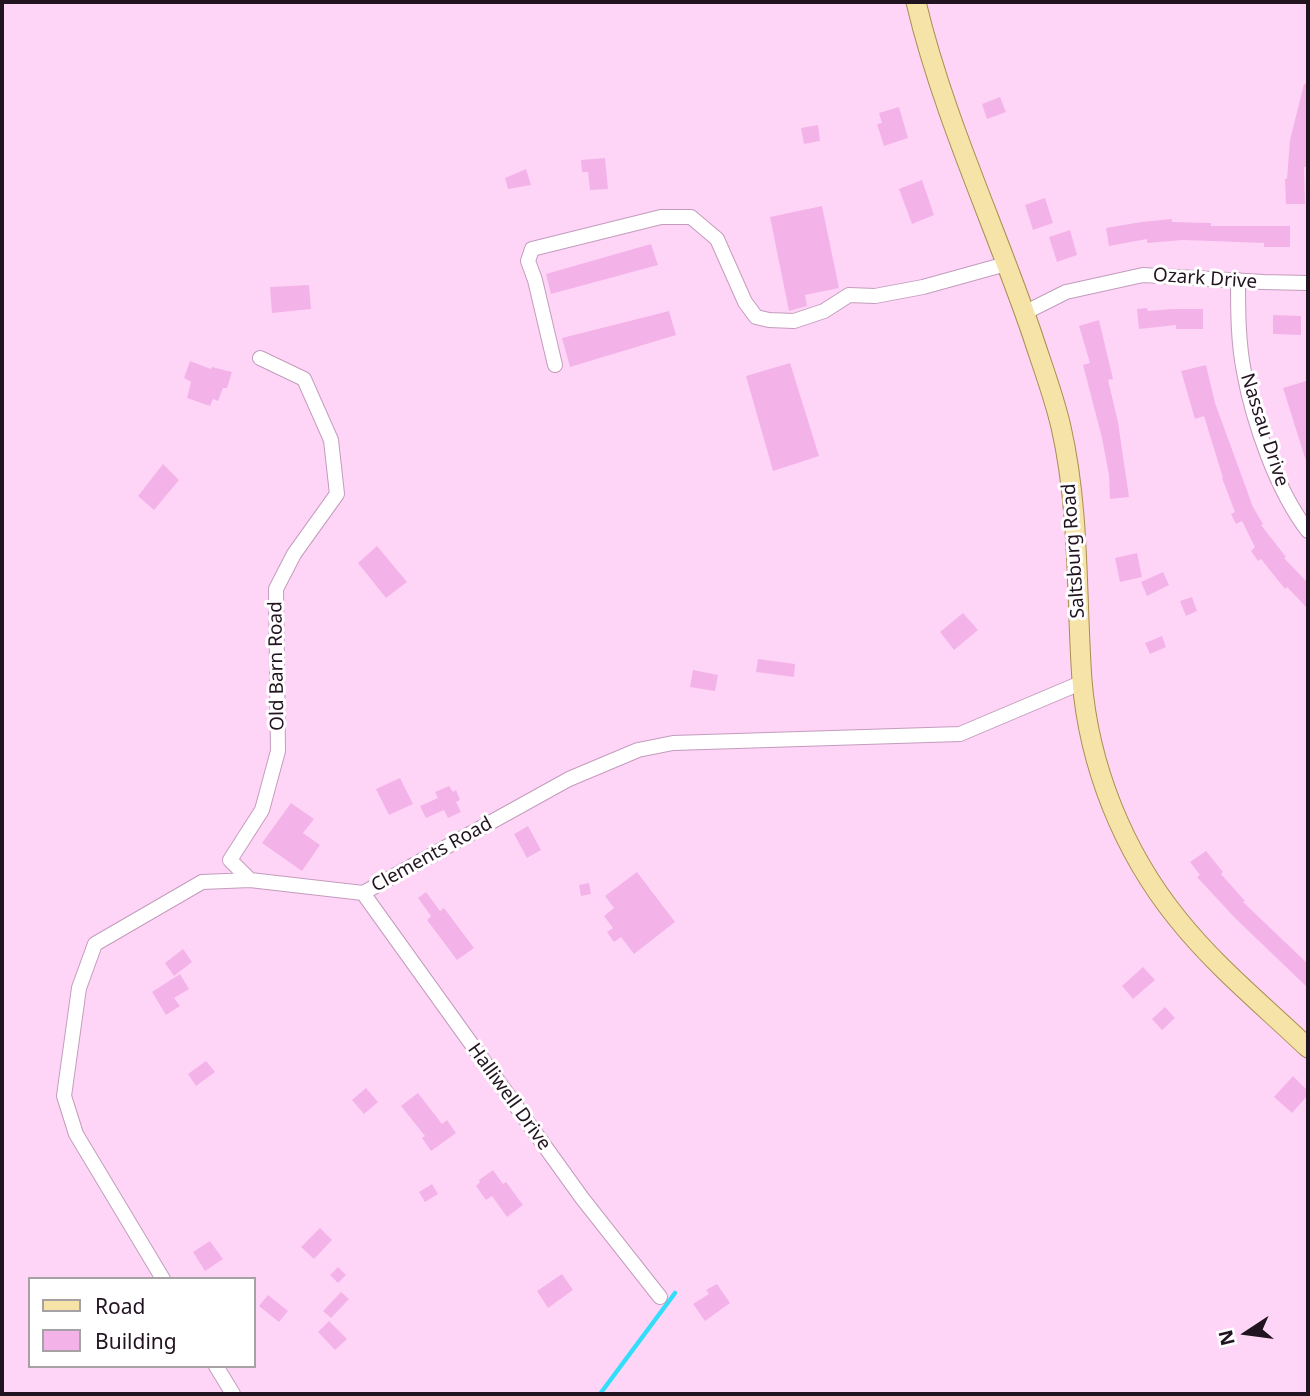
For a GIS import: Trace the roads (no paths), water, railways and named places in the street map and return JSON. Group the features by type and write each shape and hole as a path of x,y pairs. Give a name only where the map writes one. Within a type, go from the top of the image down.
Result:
{"main road":[{"name":"Saltsburg Road","path":"916,2 952,117 1024,313 1061,427 1072,497 1083,682 1089,726 1106,791 1122,831 1176,918 1214,960 1308,1048"}],"street":[{"path":"555,365 528,261 532,249 661,217 691,217 717,239 745,302 756,317 769,320 794,321 824,311 849,295 876,296 923,287 1006,264"},
{"name":"Ozark Drive","path":"1024,313 1066,292 1143,275 1308,283"},
{"name":"Nassau Drive","path":"1238,280 1238,320 1247,383 1277,477 1297,517 1308,531"},
{"name":"Old Barn Road","path":"250,880 230,860 262,810 278,751 276,589 294,554 337,494 331,439 304,379 260,358"},
{"name":"Clements Road","path":"162,1277 76,1134 64,1096 79,988 95,944 202,882 250,880 363,893 569,779 638,750 673,743 960,734 1083,682"},
{"name":"Halliwell Drive","path":"363,893 582,1198 660,1297"},
{"path":"217,1368 233,1394"}],"waterway":[{"path":"600,1394 675,1293"}]}
